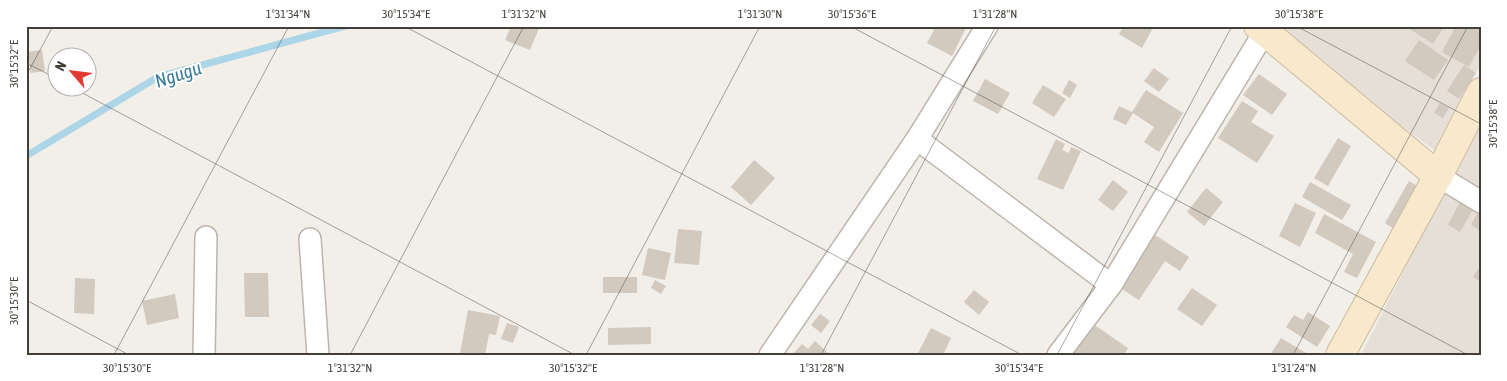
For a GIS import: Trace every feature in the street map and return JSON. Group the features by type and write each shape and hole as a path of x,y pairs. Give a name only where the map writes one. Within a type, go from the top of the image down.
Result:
{"main road":[{"path":"1264,28 1438,176"},
{"path":"1340,355 1438,176 1481,92"}],"street":[{"path":"770,355 916,139 987,26"},
{"path":"1058,355 1111,285 1264,28"},
{"path":"916,139 1111,285"},
{"path":"1438,176 1481,202"},
{"path":"204,355 206,237"},
{"path":"310,239 318,355"}],"shaded area":[{"path":"1263,26 1481,26 1481,63 1436,151"},
{"path":"1481,118 1481,355 1361,355"}],"building":[{"path":"511,26 540,26 530,50 505,40"},
{"path":"936,26 966,28 952,56 927,43"},
{"path":"1124,26 1154,26 1142,48 1119,34"},
{"path":"1405,26 1440,26 1443,28 1433,44"},
{"path":"1456,26 1481,26 1481,45 1469,67 1442,52"},
{"path":"1419,40 1448,60 1434,80 1405,61"},
{"path":"42,50 45,71 31,73 28,52"},
{"path":"1464,65 1476,73 1459,99 1447,91"},
{"path":"1154,68 1169,79 1159,92 1144,81"},
{"path":"1259,74 1287,94 1272,115 1243,95"},
{"path":"985,79 1010,93 998,114 973,101"},
{"path":"1069,80 1077,85 1070,98 1062,93"},
{"path":"1043,85 1066,99 1054,117 1032,103"},
{"path":"1146,90 1183,113 1159,152 1144,142 1154,127 1133,113 1126,125 1113,119 1119,106 1132,112"},
{"path":"1242,101 1258,111 1251,122 1274,136 1257,163 1218,138"},
{"path":"1440,103 1449,108 1443,118 1434,113"},
{"path":"1338,138 1351,146 1328,186 1314,178"},
{"path":"1056,139 1065,144 1062,150 1069,153 1071,147 1081,151 1063,190 1037,179"},
{"path":"754,160 775,178 751,205 731,187"},
{"path":"1113,180 1128,192 1113,211 1098,200"},
{"path":"1409,181 1419,187 1394,229 1385,223"},
{"path":"1310,182 1351,205 1342,220 1302,197"},
{"path":"1206,188 1223,202 1204,226 1187,212"},
{"path":"1460,202 1473,209 1460,232 1448,225"},
{"path":"1295,203 1316,213 1300,247 1279,236"},
{"path":"1478,212 1481,214 1481,231 1471,225"},
{"path":"1324,214 1376,242 1357,278 1344,272 1353,254 1315,233"},
{"path":"678,229 702,231 699,265 674,263"},
{"path":"1152,233 1189,257 1180,271 1165,261 1139,300 1117,286"},
{"path":"648,248 671,253 665,280 642,275"},
{"path":"1478,269 1481,271 1481,282 1473,277"},
{"path":"244,273 268,273 269,317 245,317"},
{"path":"603,277 637,277 637,293 603,293"},
{"path":"75,278 95,279 94,314 74,313"},
{"path":"655,280 666,286 661,294 651,288"},
{"path":"1192,288 1217,305 1202,326 1177,309"},
{"path":"974,290 989,302 979,315 964,302"},
{"path":"175,294 179,318 147,325 142,301"},
{"path":"468,310 500,316 496,335 489,334 485,355 460,353"},
{"path":"1308,312 1330,326 1317,347 1286,327 1294,315 1303,320"},
{"path":"820,314 830,321 821,333 811,325"},
{"path":"507,323 519,327 513,343 501,339"},
{"path":"1093,324 1128,348 1124,355 1073,355"},
{"path":"651,327 651,344 608,345 608,328"},
{"path":"931,328 951,338 943,355 917,355"},
{"path":"1281,338 1306,353 1305,355 1270,355"},
{"path":"815,341 828,353 827,355 792,355 802,344 808,349"}],"waterway":[{"name":"Ngugu","path":"26,156 158,77 345,26"}]}
